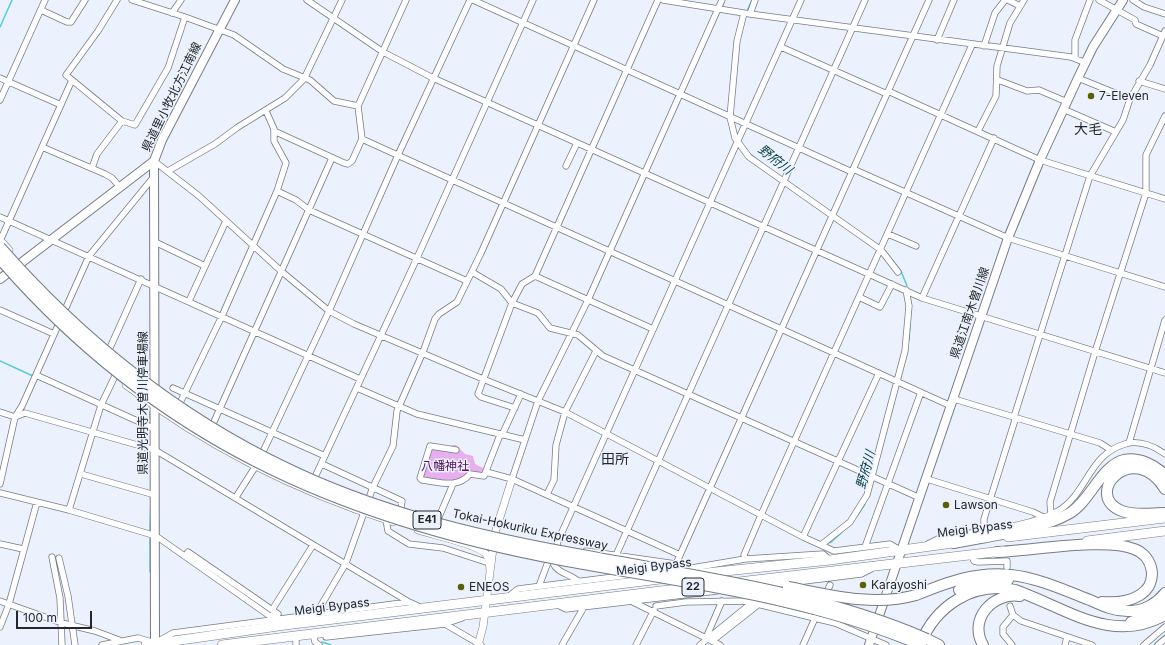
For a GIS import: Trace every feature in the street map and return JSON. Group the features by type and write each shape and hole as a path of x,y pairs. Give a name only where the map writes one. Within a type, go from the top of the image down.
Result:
{"highway":[{"name":"Tokai-Hokuriku Expressway","path":"0,247 51,302 113,358 144,383 214,430 286,468 364,500 431,521 515,542 653,569 747,585 817,600 861,613 922,643"},
{"name":"Tokai-Hokuriku Expressway","path":"0,259 40,302 77,338 141,391 209,436 245,457 323,494 395,520 467,540 566,561 760,595 836,615 922,643 939,645"},
{"path":"954,543 1031,527 1069,513 1082,503 1110,468 1123,460 1138,460 1146,462 1164,482"},
{"path":"1164,482 1143,470 1136,468 1122,469 1110,480 1108,494 1111,503 1121,511 1133,514 1165,513"},
{"name":"Meigi Bypass","path":"152,644 508,597 830,560 954,543 1165,518"},
{"name":"Meigi Bypass","path":"222,645 661,590 897,564 1165,531"},
{"path":"997,552 1098,545 1134,548 1148,559 1152,568 1151,580 1142,594 1130,600 1114,603 1088,600"},
{"path":"653,569 762,582 868,601 893,600 916,595 952,581 987,574 1024,577 1056,587 1114,610 1131,611 1147,607 1165,593"},
{"path":"836,615 912,645 920,629 934,610 952,594 972,584 1006,580 1056,587"},
{"path":"922,643 926,632 940,613 956,599 976,591 1006,588 1025,594 1082,619 1106,627 1125,629 1144,625 1165,615"},
{"path":"983,645 979,634 980,618 988,605 994,601 1001,597 1015,596 1049,605"},
{"path":"1082,619 1104,624 1127,623 1148,616 1165,605"}],"main road":[{"name":"県道里小牧北方江南線","path":"0,279 52,240 119,186 154,161 162,140 219,29 236,0"},
{"name":"県道江南木曽川線","path":"870,642 927,479 1008,238 1040,160 1078,78 1093,47 1123,0"},
{"name":"県道光明寺木曽川停車場線","path":"152,644 156,536 156,286 154,161"}],"street":[{"path":"0,100 45,0"},
{"path":"40,10 67,22 71,22 85,0"},
{"path":"117,0 98,31 66,75 122,121 135,125 168,68 185,17"},
{"path":"132,0 234,35 283,69 304,79 310,80 334,101 358,106"},
{"path":"172,13 181,0"},
{"path":"307,0 383,52 433,78 922,298 1165,373"},
{"path":"168,170 285,98 304,79 342,0"},
{"path":"274,131 332,158 348,164 352,161 362,139 358,106 406,0"},
{"path":"236,497 263,452 307,355 329,311 433,78 470,0"},
{"path":"473,0 799,148 1008,238 1165,287"},
{"path":"316,477 417,258 533,0"},
{"path":"316,614 346,563 373,487 393,446 397,411 400,408 423,352 434,319 457,302 504,204 594,0"},
{"path":"515,408 481,397 478,394 483,379 512,303 522,284 536,276 658,0"},
{"path":"663,0 747,14 1075,58 1086,63"},
{"path":"445,624 480,645 495,533 538,401 588,300 722,0"},
{"path":"755,0 747,14 737,41 732,132 745,154 881,248 898,272"},
{"path":"539,586 551,562 556,546 573,507 674,281 801,0"},
{"path":"610,575 615,555 626,530 865,0"},
{"path":"677,570 676,564 710,487 929,0"},
{"path":"936,40 954,0"},
{"path":"984,46 995,13 1007,0 1020,6"},
{"path":"978,131 996,96 998,80 997,66 1010,23 1024,0"},
{"path":"1075,58 1075,40 1090,0"},
{"path":"984,530 984,520 1015,420 1014,417 1090,176 1123,120 1130,99 1139,81 1150,65 1164,34 1136,24 1135,20 1099,0"},
{"path":"1133,0 1144,7 1165,14"},
{"path":"742,560 972,45"},
{"path":"780,47 978,131 1040,160 1165,199"},
{"path":"0,78 61,105"},
{"path":"1078,78 1130,99"},
{"path":"72,80 10,221 0,240 20,264 65,310 109,350 155,386 212,424 263,452 316,477 369,498 495,533 556,546 676,564"},
{"path":"998,80 1027,91 1039,90 1065,106 1116,132"},
{"path":"1139,81 1165,89"},
{"path":"180,403 222,316 252,244 277,191 286,163 274,141 274,131 266,111"},
{"path":"1051,514 1050,502 1095,352 1146,193 1146,155 1165,116"},
{"path":"92,168 97,154 122,121"},
{"path":"922,298 994,138"},
{"path":"362,139 921,392 1071,434 1100,443 1111,450"},
{"path":"566,166 577,143"},
{"path":"42,147 112,178 119,186"},
{"path":"212,424 332,158"},
{"path":"154,161 168,170 281,271 329,311 483,379 565,412 803,537 834,551 890,544 902,551"},
{"path":"0,484 15,417 22,406 89,256 152,179 155,179"},
{"path":"277,191 296,200 309,210 467,281"},
{"path":"0,217 360,379"},
{"path":"189,301 226,221"},
{"path":"888,234 916,246"},
{"path":"155,242 205,266"},
{"path":"0,265 58,326 115,376 155,406 205,439 255,467 308,492 363,513 476,547 486,554 490,563 490,572"},
{"path":"472,272 501,289 512,303 538,313 550,328 578,335 602,356 688,393 920,498"},
{"path":"536,276 653,329"},
{"path":"109,350 141,280"},
{"path":"859,297 880,307 892,284"},
{"path":"822,545 846,526 856,515 873,477 899,382 907,340 909,306 906,290"},
{"path":"0,310 54,334"},
{"path":"1128,443 1165,320"},
{"path":"547,494 554,480 556,444 565,412 596,351"},
{"path":"803,537 879,373"},
{"path":"36,375 155,429"},
{"path":"70,510 101,405 115,376"},
{"path":"173,388 325,456"},
{"path":"357,388 400,408 417,414 525,440"},
{"path":"865,547 921,392"},
{"path":"456,450 430,446 420,478 422,480 453,484 466,478 470,474 484,476 501,435 521,394"},
{"path":"0,412 15,417 25,413 155,450 236,497 409,602 422,608"},
{"path":"917,549 940,538 1042,517 1058,511 1071,500 1098,462 1111,450 1128,443 1146,444 1165,454"},
{"path":"322,464 402,501 401,508"},
{"path":"486,472 512,479 680,555"},
{"path":"80,474 156,495"},
{"path":"927,479 1033,512 1042,517"},
{"path":"425,546 453,484"},
{"path":"0,493 70,510 156,536 186,555 272,618"},
{"path":"0,627 9,604 37,502"},
{"path":"386,520 388,531 409,544 443,548 490,563"},
{"path":"0,544 23,549"},
{"path":"272,610 313,544"},
{"path":"493,547 524,557 610,575"},
{"path":"186,555 188,552 278,614 272,618"},
{"path":"508,597 518,589 610,575 677,570 742,560 823,554 830,560"},
{"path":"971,555 974,561 978,562 1007,561 1007,567"},
{"path":"52,557 60,598 62,645"},
{"path":"59,558 75,645"},
{"path":"551,562 557,570 578,581"},
{"path":"556,604 566,609 633,602 861,574 877,566"},
{"path":"803,645 830,585"},
{"path":"656,606 686,602 704,603 745,598 835,623 870,642 886,645"},
{"path":"636,645 656,606 657,599"},
{"path":"0,601 119,641"},
{"path":"709,639 722,601"},
{"path":"102,645 138,638 152,644 173,633 272,618 409,602"},
{"path":"633,602 720,645"},
{"path":"700,645 757,602"},
{"path":"1010,606 1013,615 1022,621 1092,645"},
{"path":"562,645 584,607"},
{"path":"280,637 296,642 314,638 445,624 469,614"},
{"path":"1012,645 1003,634 1003,627 1013,615"},
{"path":"1144,645 1165,627"},
{"path":"1065,645 1067,637"},
{"path":"314,638 315,642 319,645"},
{"path":"1158,645 1165,639"}],"green space":[{"name":"八幡神社","path":"452,445 456,445 465,454 473,456 475,464 485,469 484,476 470,474 453,484 422,480 429,449 449,449"}],"waterway":[{"path":"0,27 12,0"},
{"name":"野府川","path":"747,11 752,0"},
{"name":"野府川","path":"749,153 762,163"},
{"name":"野府川","path":"885,251 901,271 907,286"},
{"name":"野府川","path":"909,340 910,326"},
{"path":"0,361 33,376"},
{"path":"150,412 150,425"},
{"path":"151,471 151,491"},
{"path":"150,530 151,496"},
{"name":"野府川","path":"857,516 865,504"},
{"name":"野府川","path":"830,543 841,533"},
{"path":"150,539 150,572"},
{"path":"1154,645 1165,635"},
{"path":"322,642 331,645"}],"place":[{"name":"7-Eleven","path":"1091,96"},
{"name":"Lawson","path":"946,505"},
{"name":"Karayoshi","path":"863,585"},
{"name":"ENEOS","path":"461,587"}],"district":[{"name":"大毛","path":"1088,130"},
{"name":"田所","path":"615,460"}]}
